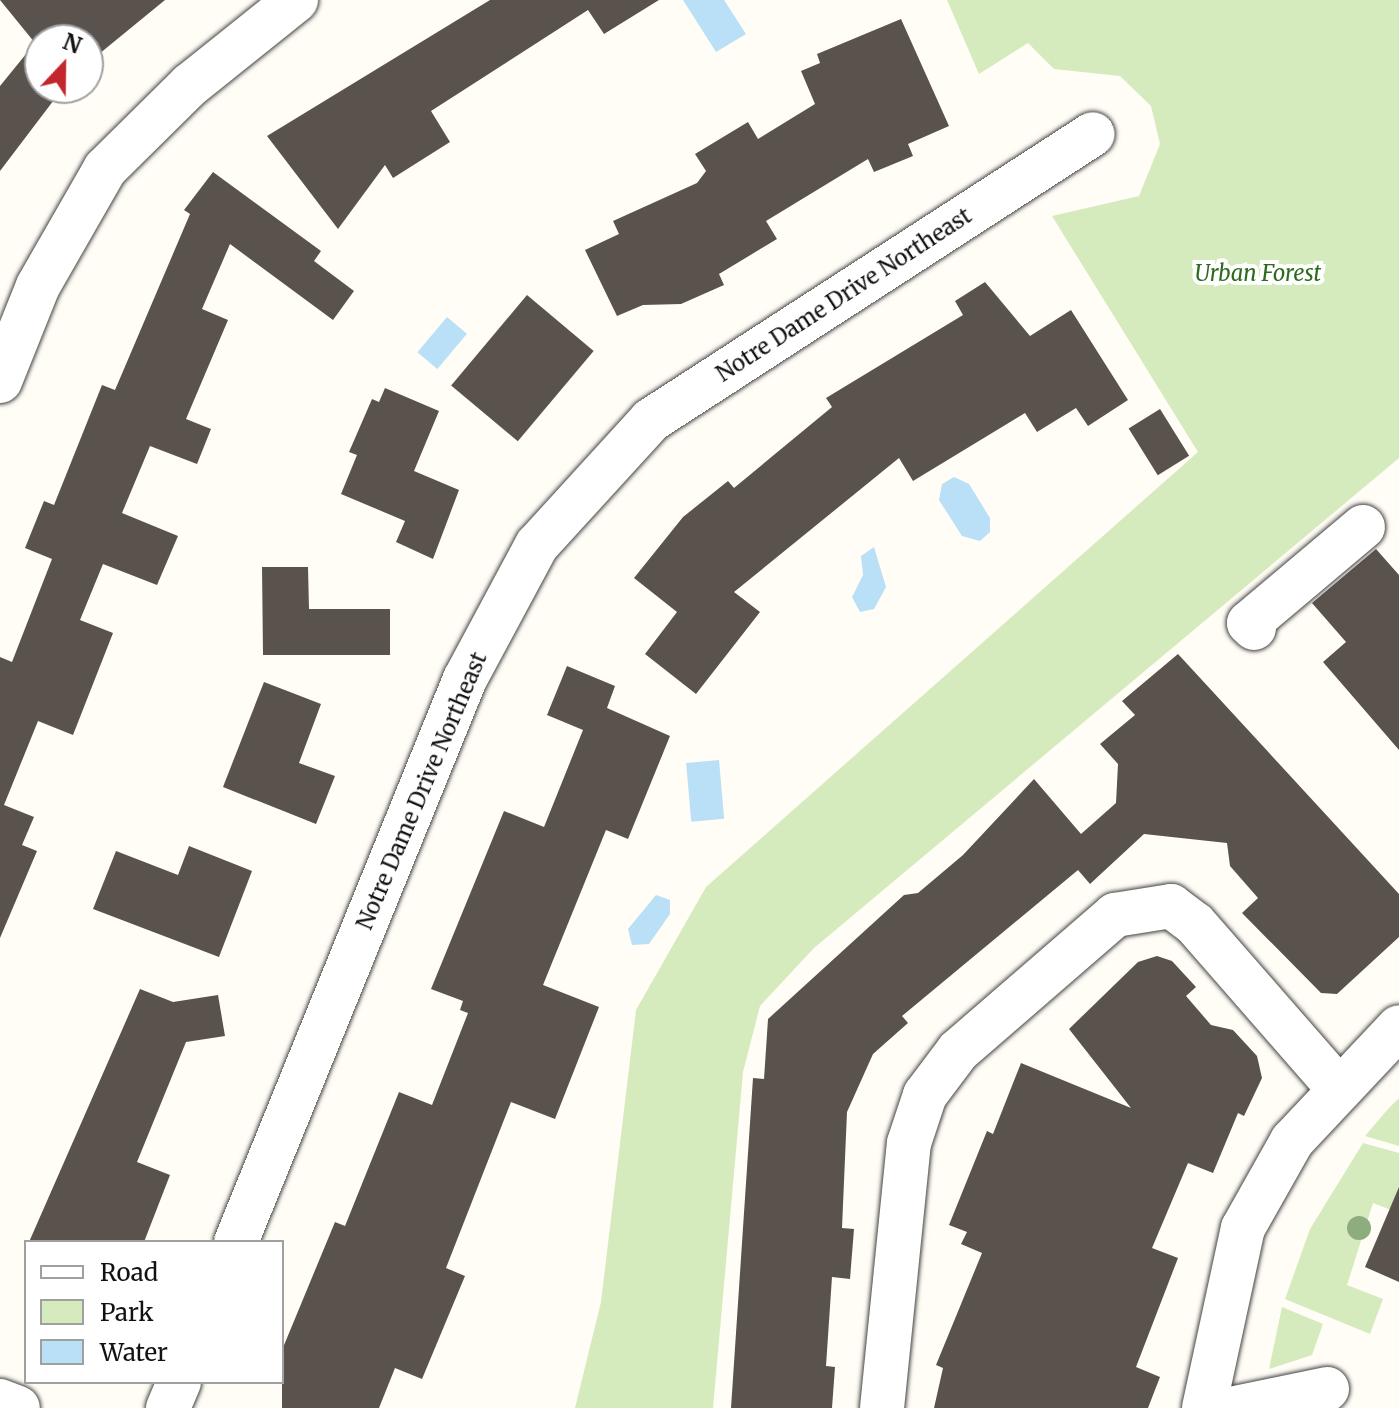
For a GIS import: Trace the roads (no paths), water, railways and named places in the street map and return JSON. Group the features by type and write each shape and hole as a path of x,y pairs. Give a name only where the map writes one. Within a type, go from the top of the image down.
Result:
{"street":[{"path":"0,381 38,286 105,169 190,85 296,0"},
{"name":"Notre Dame Drive Northeast","path":"237,1240 465,679 537,545 651,420 1093,134"},
{"path":"1254,628 1249,623 1363,527"},
{"path":"882,1408 909,1143 925,1095 958,1051 1115,915 1171,906 1195,924 1337,1087"},
{"path":"1204,1408 1243,1228 1292,1141 1337,1087 1399,1027"},
{"path":"168,1408 178,1384"},
{"path":"1235,1408 1327,1389"},
{"path":"0,1401 18,1408"}],"water":[{"path":"683,0 724,0 746,34 716,52"},
{"path":"447,317 467,334 437,369 417,352"},
{"path":"954,477 969,484 990,518 990,532 980,541 962,536 939,500 942,484"},
{"path":"874,547 886,587 874,609 860,612 852,597 863,575 861,556"},
{"path":"719,760 724,819 691,822 686,763"},
{"path":"656,895 670,900 670,914 649,944 632,945 628,929"}],"park label":[{"name":"Urban Forest","path":"1258,274"}]}
